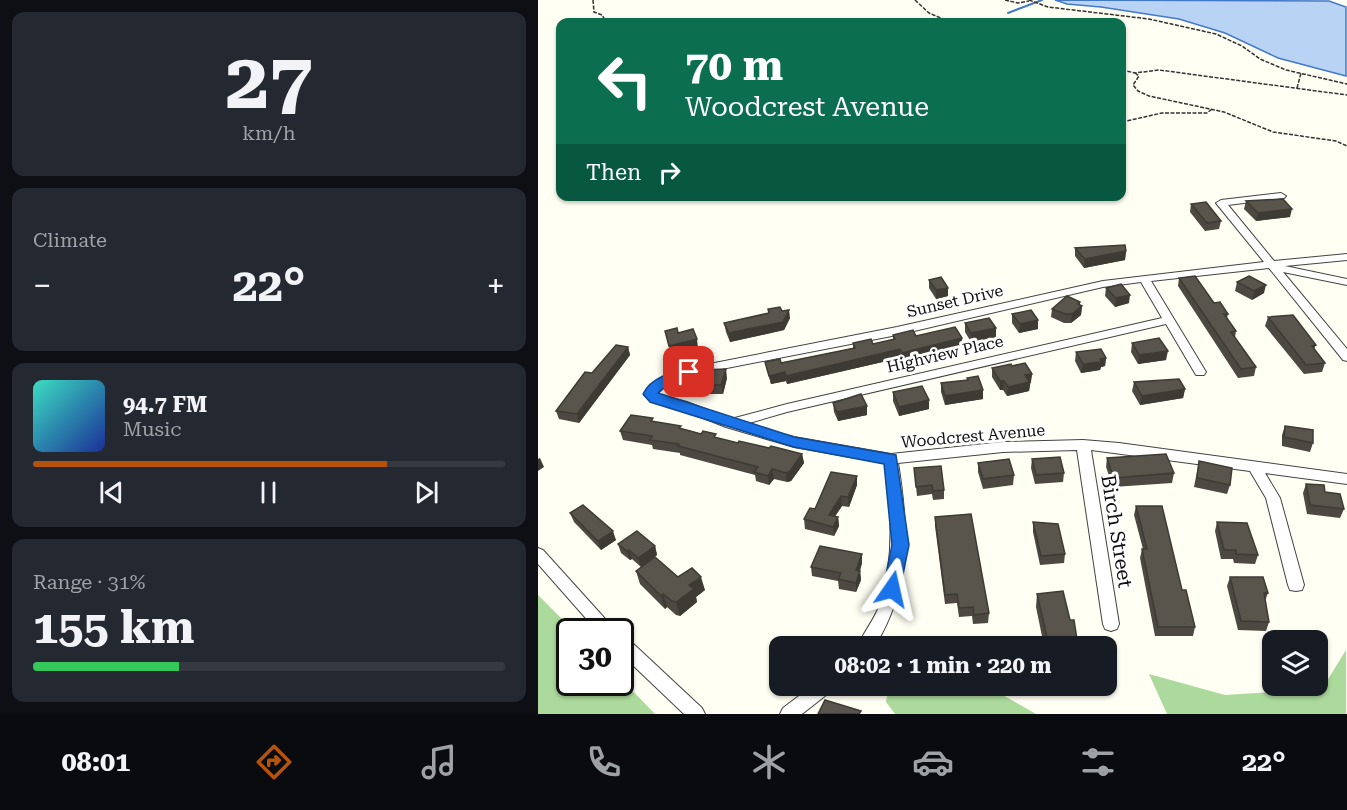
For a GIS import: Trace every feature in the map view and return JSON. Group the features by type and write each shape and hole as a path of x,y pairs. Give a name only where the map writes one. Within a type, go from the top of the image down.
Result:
{"street":[{"path":"1281,196 1221,203 1346,357"},
{"name":"Sunset Drive","path":"652,390 664,381 689,372 897,331 1051,295 1145,279 1346,257"},
{"path":"1272,266 1346,282"},
{"path":"1145,279 1200,372"},
{"name":"Highview Place","path":"732,424 787,408 1168,320"},
{"name":"Woodcrest Avenue","path":"652,390 650,394 655,398 794,442 891,459 1003,447 1082,445 1346,479"},
{"name":"Birch Street","path":"1082,445 1111,624"},
{"path":"872,636 884,616 896,577 900,545 891,459"},
{"path":"1254,466 1273,498 1296,585"},
{"path":"538,554 597,618"},
{"path":"634,655 696,714"},
{"path":"789,714 812,696"}],"path":[{"path":"593,0 594,12 604,18"},
{"path":"915,0 929,13 941,18"},
{"path":"1005,0 1018,3 1030,0 1065,10 1149,19 1216,34 1242,46 1260,59 1286,70 1346,84"},
{"path":"1126,71 1135,73 1159,70 1346,95"},
{"path":"1135,73 1139,76 1133,86 1149,96 1212,109 1273,132 1336,141 1346,146"},
{"path":"1297,88 1301,73"},
{"path":"1126,121 1162,113 1207,113 1212,109"}],"green space":[{"path":"538,595 561,618 556,618 556,696 634,696 634,692 655,714 538,714"},
{"path":"1346,650 1346,714 1167,714 1149,674 1225,695 1262,693 1262,696 1328,696 1328,679"},
{"path":"887,696 1004,696 1036,714 895,714 886,702"}],"water":[{"path":"1055,0 1329,1 1346,7 1346,76 1278,58 1225,33 1179,19 1067,4"}],"building":[{"path":"1283,199 1292,209 1258,213 1246,201"},
{"path":"1206,202 1221,221 1207,223 1191,204"},
{"path":"1125,245 1126,251 1085,259 1075,248"},
{"path":"1195,276 1214,303 1220,302 1228,314 1224,314 1236,331 1231,332 1256,367 1241,369 1179,278"},
{"path":"1249,276 1266,285 1254,291 1237,282"},
{"path":"941,277 948,288 936,290 929,280"},
{"path":"1121,284 1130,295 1116,298 1106,288"},
{"path":"1067,296 1080,302 1078,304 1082,306 1072,314 1052,309"},
{"path":"780,307 782,311 789,310 783,322 729,333 724,323 769,313 768,309"},
{"path":"1031,310 1038,320 1020,324 1012,314"},
{"path":"1293,315 1316,345 1312,346 1325,363 1306,365 1268,317"},
{"path":"989,318 996,328 971,333 965,323"},
{"path":"955,327 962,338 902,353 900,349 786,376 785,372 769,376 765,362 780,359 781,363 855,348 853,343 871,339 873,344 895,339 893,335 913,330 916,336"},
{"path":"677,328 678,333 693,329 697,339 669,346 665,331"},
{"path":"1159,338 1168,351 1139,355 1132,343"},
{"path":"616,345 628,347 577,414 556,411 585,372 592,373"},
{"path":"1101,349 1106,358 1100,359 1102,362 1083,364 1076,352"},
{"path":"1025,363 1032,374 1025,375 1030,382 1008,387 1004,381 1000,381 992,368 1011,364 1012,366"},
{"path":"726,369 721,385 695,385 701,370"},
{"path":"978,376 983,390 945,396 941,383 968,380 967,378"},
{"path":"1179,379 1185,389 1142,396 1134,382"},
{"path":"922,386 929,400 899,407 893,392"},
{"path":"861,394 867,406 837,412 833,403"},
{"path":"631,415 653,418 651,421 681,426 679,428 701,434 703,431 716,434 714,437 738,443 739,441 769,448 771,446 802,454 790,471 786,473 772,469 768,476 754,472 758,467 678,446 679,444 650,440 652,436 620,431"},
{"path":"1285,426 1313,430 1313,443 1284,437"},
{"path":"1166,454 1174,473 1114,478 1107,458"},
{"path":"1060,457 1064,473 1036,475 1032,459"},
{"path":"1009,459 1014,475 983,479 978,463"},
{"path":"1199,461 1232,468 1230,485 1197,478"},
{"path":"941,466 944,490 933,491 932,485 916,487 914,468"},
{"path":"831,472 857,476 848,497 841,496 829,515 838,517 833,527 804,519 810,508 815,509"},
{"path":"1306,484 1324,485 1325,492 1340,494 1344,509 1310,505"},
{"path":"583,505 613,531 598,541 570,513"},
{"path":"1136,506 1162,506 1182,590 1186,590 1195,627 1158,627 1142,549 1147,549"},
{"path":"971,514 989,613 974,615 973,607 959,608 957,594 945,595 935,517"},
{"path":"1033,522 1058,524 1065,554 1041,556"},
{"path":"1217,522 1247,523 1258,555 1236,554 1236,550 1224,550"},
{"path":"637,531 655,546 638,558 618,544"},
{"path":"820,546 862,554 856,570 860,571 856,583 838,579 841,573 811,567"},
{"path":"655,557 678,577 692,568 701,577 689,585 694,589 676,602 663,594 661,596 636,571"},
{"path":"1230,577 1263,577 1268,593 1264,593 1269,622 1241,621"},
{"path":"1063,591 1070,620 1074,620 1076,636 1047,636 1037,594"},
{"path":"825,700 861,711 859,714 818,714"}],"waterway":[{"path":"1008,13 1042,0"}],"route":[{"path":"689,372 664,381 650,394 655,398 682,405 732,424 794,442 891,459 896,487 900,545 892,589"}]}
